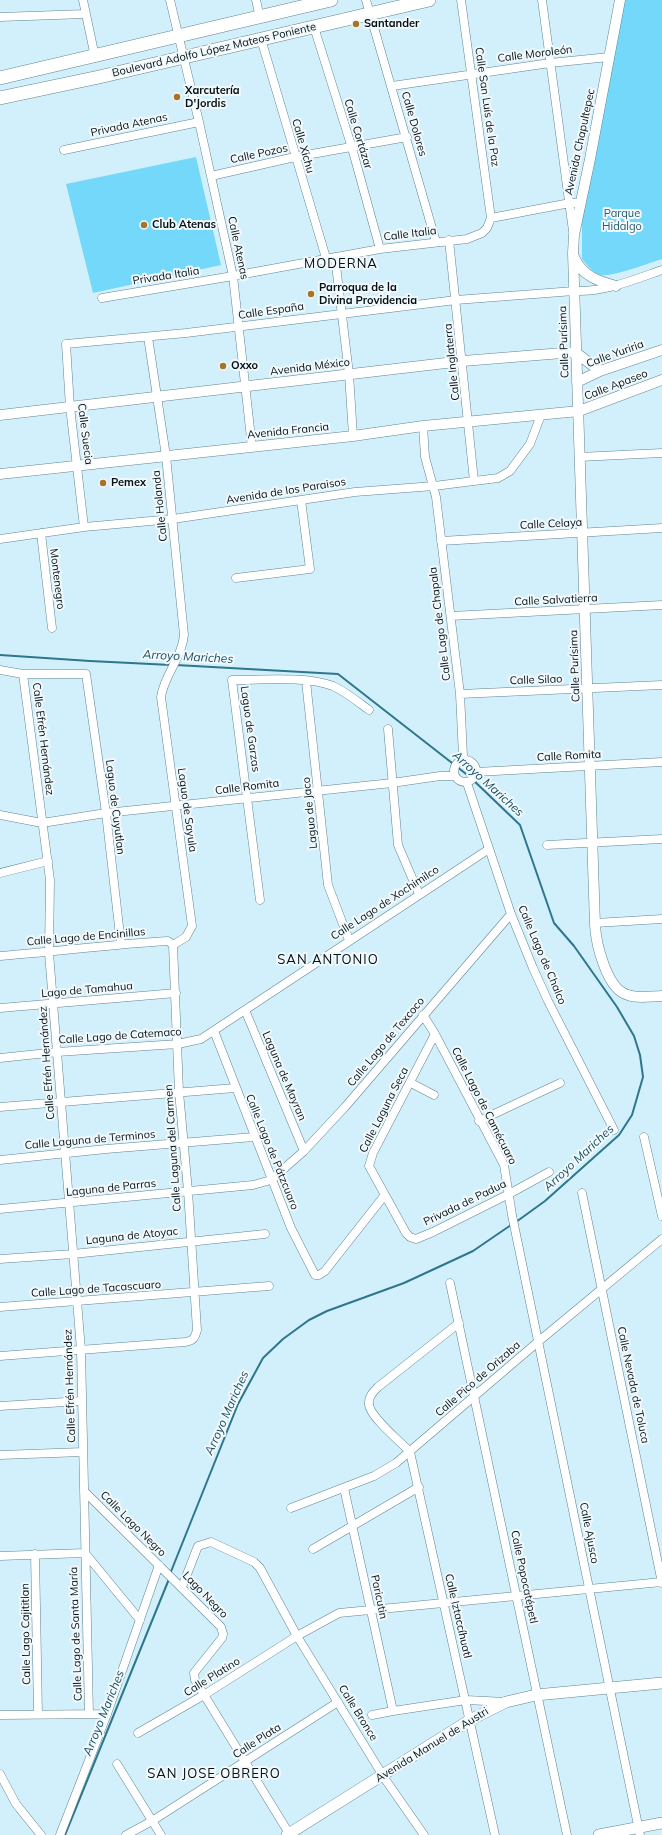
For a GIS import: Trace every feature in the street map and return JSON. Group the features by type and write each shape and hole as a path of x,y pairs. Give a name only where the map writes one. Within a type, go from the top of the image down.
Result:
{"main road":[{"name":"Boulevard Adolfo López Mateos Poniente","path":"0,78 260,18 331,0"},
{"name":"Boulevard Adolfo López Mateos Poniente","path":"0,98 99,77 183,56 314,27 368,6 429,0"},
{"name":"Avenida Manuel de Austri","path":"288,1835 470,1720 506,1702 536,1695 662,1683"},
{"path":"599,1835 640,1831 662,1823"}],"street":[{"path":"83,0 94,57"},
{"name":"Calle Atenas","path":"170,0 233,276 252,447"},
{"path":"256,0 260,18"},
{"name":"Calle San Luís de la Paz","path":"461,0 491,218"},
{"path":"491,218 575,203 550,63 542,0"},
{"name":"Avenida Chapultepec","path":"574,291 573,253 575,203 590,159 620,0"},
{"name":"Calle Dolores","path":"368,6 407,137 436,242"},
{"path":"0,17 85,14"},
{"name":"Calle Cortázar","path":"314,27 352,148 380,249"},
{"name":"Calle Xichu","path":"261,39 326,258"},
{"name":"Calle Moroleón","path":"392,86 471,73 609,57"},
{"name":"Privada Atenas","path":"64,150 199,122"},
{"name":"Calle Pozos","path":"211,176 295,157 407,137"},
{"name":"Calle Italia","path":"233,276 380,249 467,238 482,233 487,228 491,218"},
{"name":"Calle Inglaterra","path":"450,240 474,481"},
{"path":"573,253 578,266 588,276 616,286"},
{"path":"335,257 349,374 353,436"},
{"name":"Calle España","path":"66,344 239,327 342,312 456,300 586,291 616,286 662,270"},
{"name":"Privada Italia","path":"102,298 233,276"},
{"name":"Calle Purísima","path":"574,291 595,923 598,945 603,960 611,979 620,991 634,997 662,996"},
{"name":"Calle Holanda","path":"148,337 166,456 184,635 180,654 172,672"},
{"name":"Calle Suecia","path":"66,344 70,406 84,527"},
{"name":"Calle Yuriria","path":"577,382 600,371 662,350"},
{"path":"575,352 600,371"},
{"name":"Avenida México","path":"0,415 463,361 575,352"},
{"name":"Calle Apaseo","path":"579,411 662,380"},
{"name":"Avenida Francia","path":"0,474 353,436 423,426 579,411"},
{"name":"Avenida de los Paraisos","path":"0,539 84,527 173,520 355,492 434,486 498,478 510,471 530,444 541,415"},
{"path":"423,426 425,457 434,486"},
{"path":"579,456 662,453"},
{"name":"Calle Lago de Chapala","path":"434,486 460,694 463,760"},
{"path":"236,578 310,568 301,500"},
{"name":"Calle Celaya","path":"441,541 581,534 662,528"},
{"name":"Montenegro","path":"41,533 52,628"},
{"name":"Calle Salvatierra","path":"451,616 662,605"},
{"path":"0,670 23,674"},
{"name":"Laguo de Sayula","path":"172,672 162,690 161,697 192,926 186,937 173,945"},
{"name":"Laguo de Cuyutlan","path":"23,674 86,674 106,813 121,944"},
{"name":"Calle Efrén Hernández","path":"23,674 48,861 50,902 49,952 81,1350 84,1491"},
{"name":"Laguo de Garzas","path":"260,900 232,680 306,681"},
{"path":"306,681 333,686 369,710"},
{"name":"Laguo de Jaco","path":"306,681 328,885 349,940"},
{"name":"Calle Silao","path":"460,694 662,685"},
{"path":"388,729 398,845 419,894"},
{"path":"463,760 472,762 476,773 468,782 461,782 454,776 454,767 463,760"},
{"name":"Calle Romita","path":"476,773 662,762"},
{"name":"Calle Romita","path":"0,815 42,823 106,813 175,807 248,797 392,784 440,776 454,776"},
{"name":"Calle Lago de Chalco","path":"468,782 511,914 548,1002 614,1130"},
{"path":"547,845 662,839"},
{"name":"Calle Lago de Xochimilco","path":"214,1031 349,940 489,849"},
{"path":"0,873 48,861"},
{"name":"Calle Lago de Texcoco","path":"271,1180 304,1152 345,1107 511,914"},
{"path":"595,923 662,919"},
{"name":"Calle Lago de Encinillas","path":"0,956 168,941 173,945"},
{"name":"Calle Laguna del Carmen","path":"81,1350 185,1342 194,1339 197,1330 180,1092 173,945"},
{"name":"Lago de Tamahua","path":"0,1008 176,993"},
{"name":"Laguna de Mayran","path":"245,1010 304,1152"},
{"name":"Calle Lago de Camécuaro","path":"423,1015 435,1034 504,1165 517,1236"},
{"name":"Calle Lago de Catemaco","path":"0,1058 57,1052 178,1044 202,1039 214,1031"},
{"name":"Calle Lago de Pátzcuaro","path":"214,1031 290,1228 312,1272 315,1275 318,1276 324,1271 384,1196"},
{"name":"Calle Laguna Seca","path":"384,1196 369,1166 373,1153 435,1034"},
{"path":"411,1082 434,1095"},
{"path":"479,1120 560,1083"},
{"path":"0,1107 235,1088"},
{"name":"Calle Laguna de Terminos","path":"0,1160 254,1137"},
{"path":"644,1138 662,1216"},
{"name":"Privada de Padua","path":"384,1196 406,1233 410,1237 416,1239 510,1194 549,1172"},
{"name":"Laguna de Parras","path":"0,1209 69,1204 188,1192 253,1185 271,1180"},
{"name":"Calle Nevada de Toluca","path":"582,1193 662,1582"},
{"name":"Laguna de Atoyac","path":"0,1259 73,1254 265,1234"},
{"name":"Calle Ajusco","path":"517,1236 609,1687 640,1831"},
{"name":"Calle Pico de Orizaba","path":"291,1508 344,1488 385,1470 410,1452 539,1341 662,1239"},
{"name":"Calle Popocatépetl","path":"450,1284 475,1396 536,1695 567,1835"},
{"name":"Calle Lago de Tacascuaro","path":"0,1307 269,1286"},
{"name":"Calle Iztaccíhuatl","path":"459,1324 386,1380 371,1394 369,1405 375,1416 410,1452 419,1487 495,1835"},
{"path":"0,1356 81,1350"},
{"path":"0,1406 82,1401"},
{"path":"0,1455 83,1452"},
{"path":"313,1549 419,1487"},
{"name":"Paricutin","path":"344,1488 393,1710"},
{"name":"Calle Lago de Santa María","path":"84,1491 89,1714"},
{"name":"Calle Lago Negro","path":"84,1491 167,1573"},
{"name":"Calle Bronce","path":"182,1587 198,1546 212,1542 254,1562 260,1568 297,1636 383,1775 424,1835"},
{"path":"0,1556 85,1553 140,1620"},
{"name":"Calle Lago Cajititlan","path":"35,1554 38,1714"},
{"path":"60,1835 107,1714 159,1565"},
{"name":"Lago Negro","path":"167,1573 176,1580 223,1630 222,1638 194,1673 204,1695"},
{"name":"Calle Platino","path":"138,1733 204,1695 297,1636 339,1613 662,1582"},
{"path":"204,1695 288,1835"},
{"path":"372,1715 393,1710 466,1700 506,1702"},
{"name":"Calle Plata","path":"126,1835 152,1821 338,1702"},
{"path":"0,1715 107,1714"},
{"path":"117,1764 161,1835"},
{"path":"0,1774 16,1804 41,1835"}],"green space":[{"name":"Parque Hidalgo","path":"624,0 662,0 662,259 622,272 601,275 593,271 582,259 582,212"},
{"name":"Club Atenas","path":"196,157 221,265 93,293 66,184"}],"waterway":[{"name":"Arroyo Mariches","path":"0,655 171,665"},
{"name":"Arroyo Mariches","path":"176,665 338,674 470,777 520,825 554,923 574,946 617,1007 634,1036 640,1055 643,1077 632,1115 619,1135 545,1201 516,1222"},
{"name":"Arroyo Mariches","path":"170,1574 238,1404 263,1358 283,1339 309,1320 327,1311 404,1283 473,1251 511,1225"},
{"name":"Arroyo Mariches","path":"65,1835 169,1579"}],"place":[{"name":"Santander","path":"356,24"},
{"name":"Xarcutería D'Jordis","path":"177,97"},
{"name":"Club Atenas","path":"144,225"},
{"name":"Parroqua de la Divina Providencia","path":"311,294"},
{"name":"Oxxo","path":"223,366"},
{"name":"Pemex","path":"103,483"}],"district":[{"name":"MODERNA","path":"341,264"},
{"name":"SAN ANTONIO","path":"328,960"},
{"name":"SAN JOSE OBRERO","path":"214,1774"}]}
